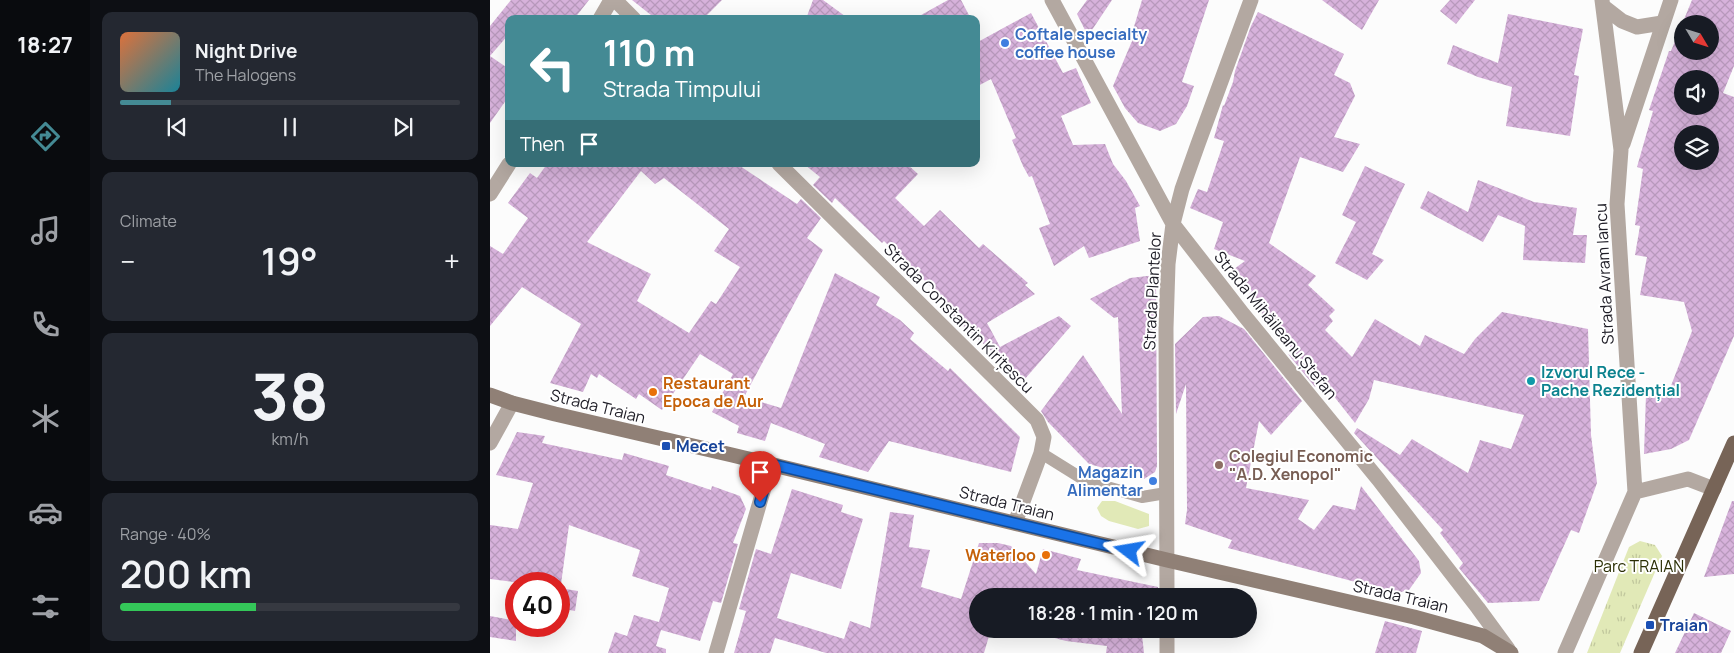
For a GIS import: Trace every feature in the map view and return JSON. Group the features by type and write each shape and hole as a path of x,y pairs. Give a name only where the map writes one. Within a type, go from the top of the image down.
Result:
{"main road":[{"path":"1642,653 1734,443"}],"street":[{"path":"603,15 613,0 630,15"},
{"name":"Strada Mihăileanu Ștefan","path":"1052,0 1173,224 1243,314 1378,479 1510,651"},
{"name":"Strada Plantelor","path":"1167,588 1162,329 1173,224 1182,189 1251,0"},
{"path":"1621,150 1671,0"},
{"path":"1603,4 1622,21 1637,27 1662,24"},
{"name":"Strada Avram Iancu","path":"1565,653 1634,492 1617,204 1621,150 1603,4"},
{"path":"490,194 507,167"},
{"name":"Strada Constantin Kirițescu","path":"782,167 1037,420 1044,437 1014,523"},
{"name":"Strada Traian","path":"490,395 512,403 1468,631 1483,636 1510,651"},
{"path":"490,443 512,403"},
{"path":"716,653 771,464"},
{"path":"1634,492 1688,479 1714,489"},
{"path":"1167,638 1168,653"}],"lane":[{"path":"1040,453 1086,481 1142,497 1166,493"}],"green space":[{"path":"1102,501 1115,501 1149,514 1149,526 1138,529 1109,521 1101,516 1097,508"},
{"name":"Parc TRAIAN","path":"1640,541 1655,545 1662,556 1620,653 1587,653 1629,547"}],"building":[{"path":"511,0 589,0 577,15 505,15 505,39 490,56 490,26"},
{"path":"632,0 722,0 707,15 651,15"},
{"path":"813,0 823,0 844,15 807,15"},
{"path":"948,0 961,0 969,15 921,15"},
{"path":"1087,0 1112,0 1088,36 1077,14"},
{"path":"1142,0 1209,0 1182,82 1194,86 1187,106 1176,124 1160,131 1138,123 1125,108 1113,86 1132,41 1130,40"},
{"path":"1322,0 1379,0 1362,30"},
{"path":"1450,0 1475,0 1456,24 1440,11"},
{"path":"1692,0 1734,0 1734,66 1723,93 1734,97 1734,336 1689,440 1671,449 1644,454 1646,394 1669,391 1692,331 1684,302 1640,295 1647,257 1635,255 1640,226 1635,225 1643,169 1637,167 1653,111 1649,110 1669,51 1671,51 1674,44 1674,60 1719,60 1719,15 1686,15"},
{"path":"1258,12 1344,54 1334,75 1350,83 1355,96 1334,137 1360,144 1343,172 1300,157 1269,243 1316,276 1308,285 1335,310 1329,316 1333,321 1325,330 1352,357 1375,319 1420,346 1425,335 1464,354 1475,339 1502,312 1588,329 1591,435 1597,483 1579,533 1571,530 1539,601 1488,603 1459,568 1463,563 1440,533 1443,530 1354,433 1357,428 1400,455 1412,439 1468,473 1480,440 1511,449 1524,415 1374,380 1369,399 1355,423 1321,380 1315,387 1288,354 1305,364 1247,296 1252,291 1234,269 1245,261 1214,249 1223,222 1190,208 1198,189 1207,192 1224,141 1214,138 1223,105 1233,82 1251,26"},
{"path":"1031,13 1063,73 1076,68 1091,103 1061,116 1073,145 1105,144 1113,164 1126,181 1140,206 1135,208 1140,241 1089,258 1084,246 1054,266 1039,228 1050,224 1032,176 1029,177 1012,140 1016,138 991,79 980,85 980,41"},
{"path":"1508,14 1583,29 1574,75 1579,76 1570,136 1506,126 1512,87 1478,77 1447,64 1453,45 1498,63"},
{"path":"490,56 505,66 505,102 490,123"},
{"path":"1365,166 1405,184 1372,254 1384,260 1367,280 1335,263 1356,222 1342,215"},
{"path":"545,167 742,167 797,204 801,199 821,218 807,238 823,250 744,397 781,408 835,273 880,297 876,305 900,320 914,333 910,339 948,371 950,368 1020,437 1011,472 889,441 868,472 819,457 825,444 771,423 765,441 737,433 739,426 712,412 733,374 700,354 662,410 639,394 636,399 599,374 597,378 591,374 583,392 550,383 581,324 522,287 490,326 490,246 503,254 528,218 508,203 530,173 537,178","holes":["641,171 655,184 664,178 729,229 714,251 740,267 716,304 711,301 689,333 637,301 651,274 587,242"]},
{"path":"808,167 910,167 918,174 895,198 924,226 940,210 979,248 983,244 1028,283 1025,285 1035,294 987,323 1000,347 1059,316 1071,326 1024,380 951,315 955,310 884,241 882,243 835,198 832,203 813,185 820,177"},
{"path":"1478,180 1534,202 1577,208 1573,235 1587,235 1585,263 1523,260 1525,226 1498,215 1483,242 1420,208 1428,191 1468,212"},
{"path":"1156,275 1157,466 1155,472 1144,479 1089,464 1048,422 1041,411 1083,355 1122,414 1118,317 1114,318 1090,299 1130,278"},
{"name":"Colegiul Economic \"A.D. Xenopol\"","path":"1219,316 1244,329 1302,401 1271,435 1259,421 1246,488 1309,500 1298,519 1314,530 1333,505 1355,510 1361,486 1419,561 1421,573 1409,590 1397,593 1228,548 1232,540 1185,524 1187,510 1186,384 1176,414 1175,344 1203,317"},
{"path":"517,432 545,436 542,443 622,460 624,453 669,466 666,475 711,490 712,486 740,496 746,509 733,543 738,544 721,603 713,601 700,641 661,630 656,646 666,649 666,653 608,653 615,632 627,636 634,615 659,622 669,588 632,576 640,550 569,525 563,572 505,572 505,581 490,579 490,525 518,529 533,483 496,475"},
{"path":"792,489 843,505 841,512 863,519 841,589 791,573 777,618 844,639 850,621 870,628 890,512 914,515 909,547 930,550 921,587 961,599 979,543 998,543 1011,546 1036,574 1043,549 1081,559 1077,570 1158,588 969,588 969,638 988,638 984,653 826,653 775,638 770,653 734,653 746,611 739,609 756,549 771,554"},
{"path":"1732,501 1734,501 1734,574 1704,577"},
{"path":"570,590 578,591 575,611 570,610"},
{"path":"1694,613 1731,631 1721,653 1675,653"},
{"path":"490,616 505,619 505,637 516,637 516,641 490,637"},
{"path":"1385,621 1422,631 1416,653 1375,653"},
{"path":"1055,638 1142,638 1144,653 1106,653 1107,646"}],"place":[{"name":"Coftale specialty coffee house","path":"1005,43"},
{"name":"Izvorul Rece - Pache Rezidențial","path":"1531,381"},
{"name":"Restaurant Epoca de Aur","path":"653,392"},
{"name":"Mecet","path":"666,446"},
{"name":"Colegiul Economic \"A.D. Xenopol\"","path":"1219,465"},
{"name":"Magazin Alimentar","path":"1153,481"},
{"name":"Waterloo","path":"1046,555"},
{"name":"Traian","path":"1650,625"}],"route":[{"path":"760,502 771,464 1129,551"}]}
